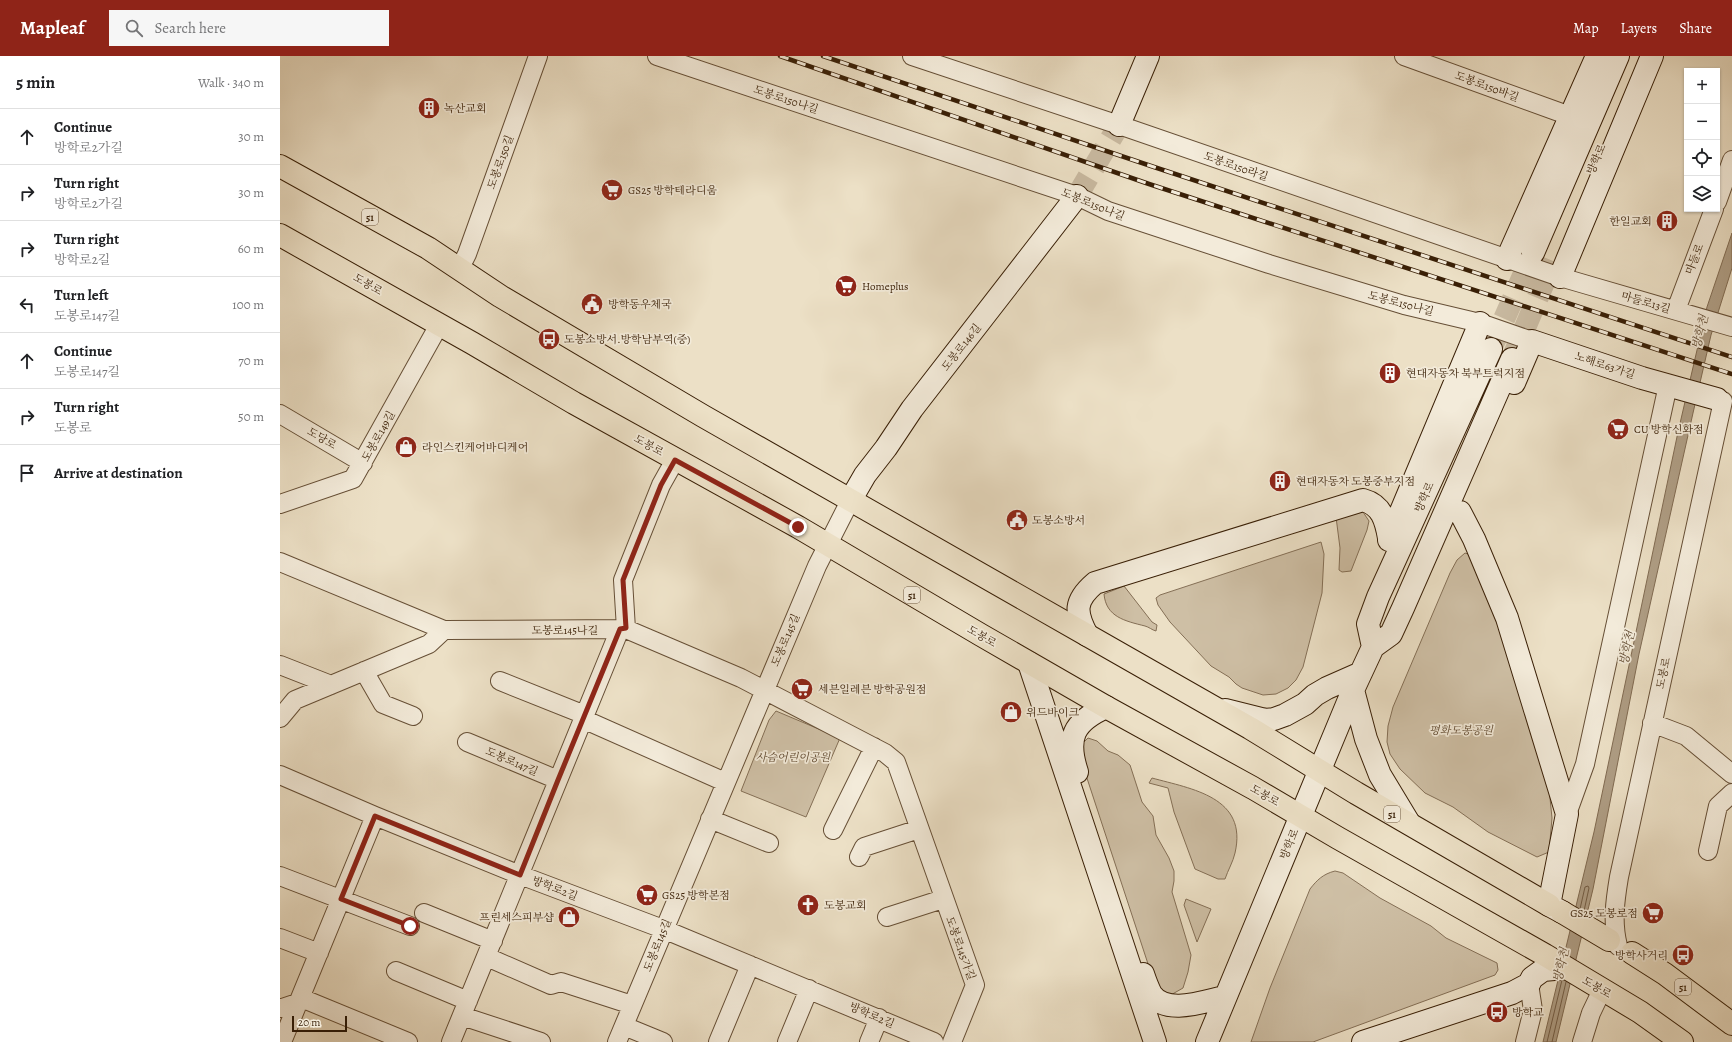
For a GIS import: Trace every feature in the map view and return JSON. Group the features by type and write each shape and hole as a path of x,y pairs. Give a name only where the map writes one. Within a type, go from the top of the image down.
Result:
{"main road":[{"path":"1119,125 1148,56"},
{"path":"1507,259 1597,56"},
{"name":"방학로","path":"1549,264 1618,56"},
{"name":"방학로","path":"1549,264 1638,56"},
{"path":"1549,264 1652,56"},
{"name":"51","path":"280,166 428,248 500,296 703,416 1208,704 1556,908 1665,974 1732,1024"},
{"name":"도봉로146길","path":"850,501 864,475 886,448 912,410 1077,196"},
{"name":"도봉로","path":"280,235 675,460 828,545 1029,663 1545,955 1640,1012 1682,1042"},
{"path":"1378,597 1376,573 1389,538 1480,323"},
{"path":"1403,608 1425,594 1532,341"},
{"name":"노해로63가길","path":"1532,341 1724,402"},
{"name":"방학로","path":"1373,647 1368,624 1378,597 1491,349"},
{"name":"방학로","path":"1207,1042 1319,770 1357,682 1373,647 1391,634 1512,359"},
{"path":"1087,635 1081,623 1078,609 1086,591 1095,583 1363,500 1371,502 1379,509 1386,522 1389,538"},
{"path":"1460,512 1474,539 1507,618 1567,814 1556,908"},
{"path":"1029,663 1155,1042"},
{"path":"1208,704 1265,720 1274,719 1305,704 1315,695 1327,688 1357,682 1366,739 1380,775 1409,823"},
{"path":"1106,707 1087,717 1080,724 1073,737 1073,760 1101,850 1146,982 1152,995 1160,1002 1170,1006 1183,1006 1225,997"},
{"path":"1363,1042 1512,993 1529,984 1532,978 1543,970 1566,968"}],"street":[{"name":"도봉로150길","path":"460,268 467,254 538,56"},
{"name":"도봉로150나길","path":"657,56 1077,196 1108,211 1269,264 1404,305 1480,323 1532,341"},
{"name":"도봉로150라길","path":"912,56 1119,125 1507,259 1549,264"},
{"name":"도봉로150바길","path":"1404,56 1570,116"},
{"path":"1720,194 1732,160"},
{"name":"마들로","path":"1676,310 1713,212"},
{"name":"마들로13길","path":"1549,264 1676,310 1732,327"},
{"name":"도봉로149길","path":"282,501 354,479 439,325"},
{"path":"1567,814 1585,764 1673,387"},
{"name":"도봉로","path":"1620,946 1614,929 1615,897 1724,402"},
{"name":"도당로","path":"280,414 363,462"},
{"path":"451,1042 584,717 623,629 623,580 661,485 675,460"},
{"name":"도봉로145길","path":"663,1042 620,1034 817,566 850,501"},
{"path":"280,562 444,630 429,644 295,700 280,718"},
{"name":"도봉로145나길","path":"444,630 623,629 741,678 764,691"},
{"path":"280,665 331,685"},
{"path":"364,671 383,704 413,716"},
{"path":"500,682 584,717 725,782"},
{"name":"도봉로145가길","path":"764,691 874,747 885,753 896,762 943,899 975,986 952,1042"},
{"path":"1652,724 1686,736 1732,774"},
{"name":"도봉로147길","path":"467,742 558,780"},
{"path":"833,830 874,747"},
{"name":"방학로2길","path":"280,775 375,816 520,875 664,929 750,964 934,1042"},
{"path":"1708,851 1718,806 1732,793"},
{"path":"282,1042 375,816"},
{"path":"710,819 769,843"},
{"path":"859,857 864,847 919,829"},
{"path":"280,876 410,926"},
{"path":"887,917 943,899"},
{"path":"424,913 490,949 551,985 561,982 632,1006"},
{"path":"280,938 319,953"},
{"path":"718,1042 750,964"},
{"path":"396,971 465,1008 541,1042"},
{"path":"1525,1042 1533,1010 1529,984"},
{"path":"1582,1042 1598,988"},
{"path":"787,1042 809,989"},
{"path":"280,1008 306,1000 408,1042"},
{"path":"869,1042 879,1018"}],"green space":[{"path":"1357,510 1363,512 1369,521 1367,530 1351,571 1342,572 1339,570 1340,548 1336,517"},
{"path":"1321,542 1324,554 1322,593 1303,667 1296,680 1288,688 1276,694 1263,695 1242,688 1229,677 1211,666 1170,622 1158,605 1156,598 1160,595"},
{"name":"평화도봉공원","path":"1465,553 1471,555 1480,564 1549,788 1552,818 1549,852 1537,857 1488,832 1453,807 1425,793 1400,769 1390,754 1387,742 1388,726 1393,707 1450,573 1457,560"},
{"path":"1124,586 1152,622 1157,625 1156,631 1146,626 1124,620 1108,608 1104,594"},
{"name":"사슴어린이공원","path":"776,711 840,738 806,817 741,791 769,720"},
{"path":"1088,738 1097,741 1108,751 1118,755 1130,765 1142,802 1153,816 1156,835 1169,858 1174,871 1172,892 1191,955 1183,988 1169,996 1163,994 1151,973 1082,763 1083,743"},
{"path":"1152,778 1184,786 1213,799 1225,808 1233,819 1237,834 1235,853 1225,879 1218,879 1195,869 1174,812 1168,788 1149,783"},
{"path":"1335,871 1343,873 1380,898 1431,926 1446,938 1497,963 1498,970 1495,975 1313,1042 1251,1042 1270,988 1310,889 1321,878"},
{"path":"1186,899 1211,909 1197,942 1184,905"}],"water":[{"path":"1732,233 1732,268 1711,335 1639,654 1593,889 1556,1042 1543,1042 1594,832 1678,432 1707,307"}],"tunnel":[{"path":"1077,196 1119,125"},
{"path":"1491,349 1533,253"},
{"path":"1512,359 1553,261"}],"railway":[{"path":"780,56 1149,184 1732,374"},
{"path":"823,56 1154,167 1732,357"}],"place":[{"name":"녹산교회","path":"429,108"},
{"name":"GS25 방학테라디움","path":"612,190"},
{"name":"한일교회","path":"1667,221"},
{"name":"Homeplus","path":"846,286"},
{"name":"방학동우체국","path":"592,304"},
{"name":"도봉소방서.방학남부역(중)","path":"549,339"},
{"name":"현대자동차 북부트럭지점","path":"1390,373"},
{"name":"CU 방학신화점","path":"1618,429"},
{"name":"라인스킨케어바디케어","path":"406,447"},
{"name":"현대자동차 도봉중부지점","path":"1280,481"},
{"name":"도봉소방서","path":"1017,520"},
{"name":"세븐일레븐 방학공원점","path":"802,689"},
{"name":"위드바이크","path":"1011,712"},
{"name":"GS25 방학본점","path":"647,895"},
{"name":"도봉교회","path":"808,905"},
{"name":"GS25 도봉로점","path":"1653,913"},
{"name":"프린세스피부샵","path":"569,917"},
{"name":"방학사거리","path":"1683,955"},
{"name":"방학교","path":"1497,1012"}],"route":[{"path":"410,926 341,899 375,816 520,875 620,629 626,628 623,580 661,485 675,460 798,527"}],"water label":[{"name":"방학천","path":"1700,332"},
{"name":"방학천","path":"1627,648"},
{"name":"방학천","path":"1561,965"}]}
